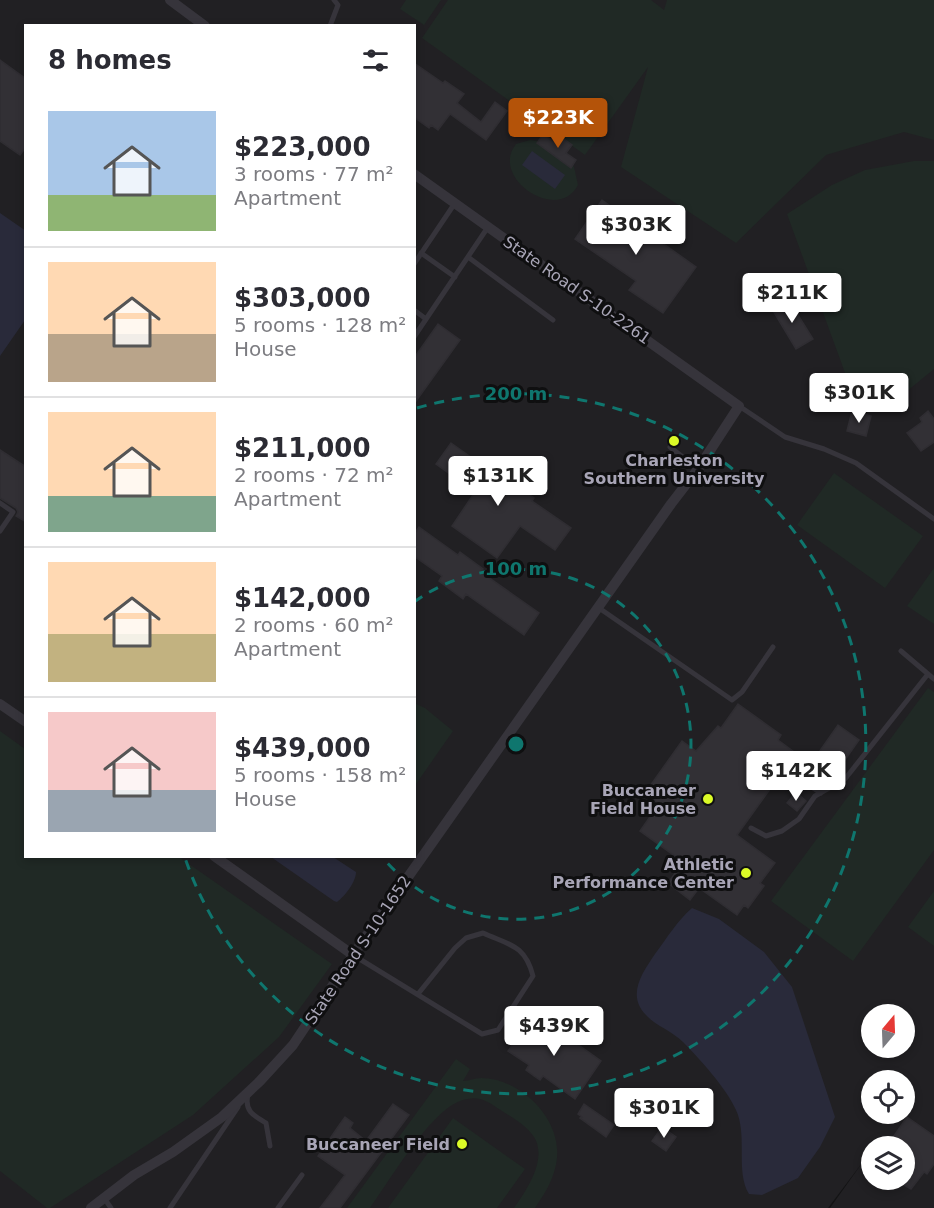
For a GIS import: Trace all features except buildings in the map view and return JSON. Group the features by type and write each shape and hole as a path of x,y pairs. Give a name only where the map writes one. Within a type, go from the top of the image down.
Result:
{"street":[{"path":"170,0 202,24"},
{"name":"State Road S-10-2261","path":"416,175 739,406"},
{"name":"State Road S-10-1652","path":"91,1208 222,1117 293,1045 352,955 599,608 670,504 698,469 739,406"},
{"path":"0,704 24,721"},
{"path":"217,858 352,955"}],"lane":[{"path":"331,24 338,5 334,0"},
{"path":"416,261 455,203"},
{"path":"416,334 488,227"},
{"path":"421,253 455,277"},
{"path":"468,257 553,320"},
{"path":"416,312 426,319"},
{"path":"739,406 785,437 824,449 856,463 934,519"},
{"path":"670,447 698,469"},
{"path":"0,503 13,512 1,529"},
{"path":"599,608 732,700 742,692 773,648"},
{"path":"901,651 934,679"},
{"path":"751,828 766,836 782,831 799,819 815,796 845,779 928,674"},
{"path":"792,775 821,793"},
{"path":"352,955 482,1034 498,1030 533,976 529,960 519,950 483,933 466,938 455,948 418,994"},
{"path":"249,1092 246,1102 248,1108 251,1115 266,1124 270,1146"},
{"path":"170,1208 249,1092"},
{"path":"278,1208 302,1175"},
{"path":"104,1198 111,1208"}],"shaded area":[{"name":"Charleston Southern University","path":"0,0 934,0 934,1208 830,1208 861,1165 861,1190 915,1190 915,1136 861,1136 861,1164 828,1208 0,1208"},
{"path":"406,0 441,0 424,25 400,9"},
{"path":"448,0 651,0 664,10 667,0 934,0 934,140 904,132 826,155 736,243 621,167 648,67 585,155 422,38"},
{"path":"530,140 538,141 537,143 570,167 572,165 574,167 578,185 568,196 556,200 542,198 529,192 518,182 511,170 510,157 516,144"},
{"path":"914,161 934,161 934,369 889,406 852,392 787,214 832,185 865,170"},
{"path":"834,473 923,536 885,588 797,525"},
{"path":"934,568 934,624 907,606"},
{"path":"928,688 934,692 934,850 853,961 771,901"},
{"path":"416,704 425,708 453,731 416,784"},
{"path":"0,731 24,748 24,858 180,858 332,964 279,1037 193,1115 50,1208 0,1171"},
{"path":"934,891 934,946 908,927"},
{"path":"456,1059 470,1069 463,1081 481,1078 510,1085 535,1103 545,1115 556,1143 557,1158 549,1184 535,1208 514,1208 529,1184 537,1165 538,1146 534,1137 520,1122 492,1104 472,1098 460,1101 436,1118 411,1148 370,1208 347,1208"},
{"name":"Buccaneer Field","path":"453,1118 525,1169 497,1208 388,1208"}],"water":[{"path":"532,151 565,175 555,189 522,165"},
{"path":"0,213 24,230 24,321 0,356"},
{"path":"272,858 335,858 356,872 350,888 337,902"},
{"path":"692,908 719,919 764,952 792,987 835,1117 820,1147 798,1178 762,1195 749,1194 745,1185 741,1131 732,1102 719,1083 683,1042 646,1015 637,1000 638,984 646,968 672,930"}],"place":[{"name":"Charleston Southern University","path":"674,441"},
{"name":"Buccaneer Field House","path":"708,799"},
{"name":"Athletic Performance Center","path":"746,873"},
{"name":"Buccaneer Field","path":"462,1144"}]}
